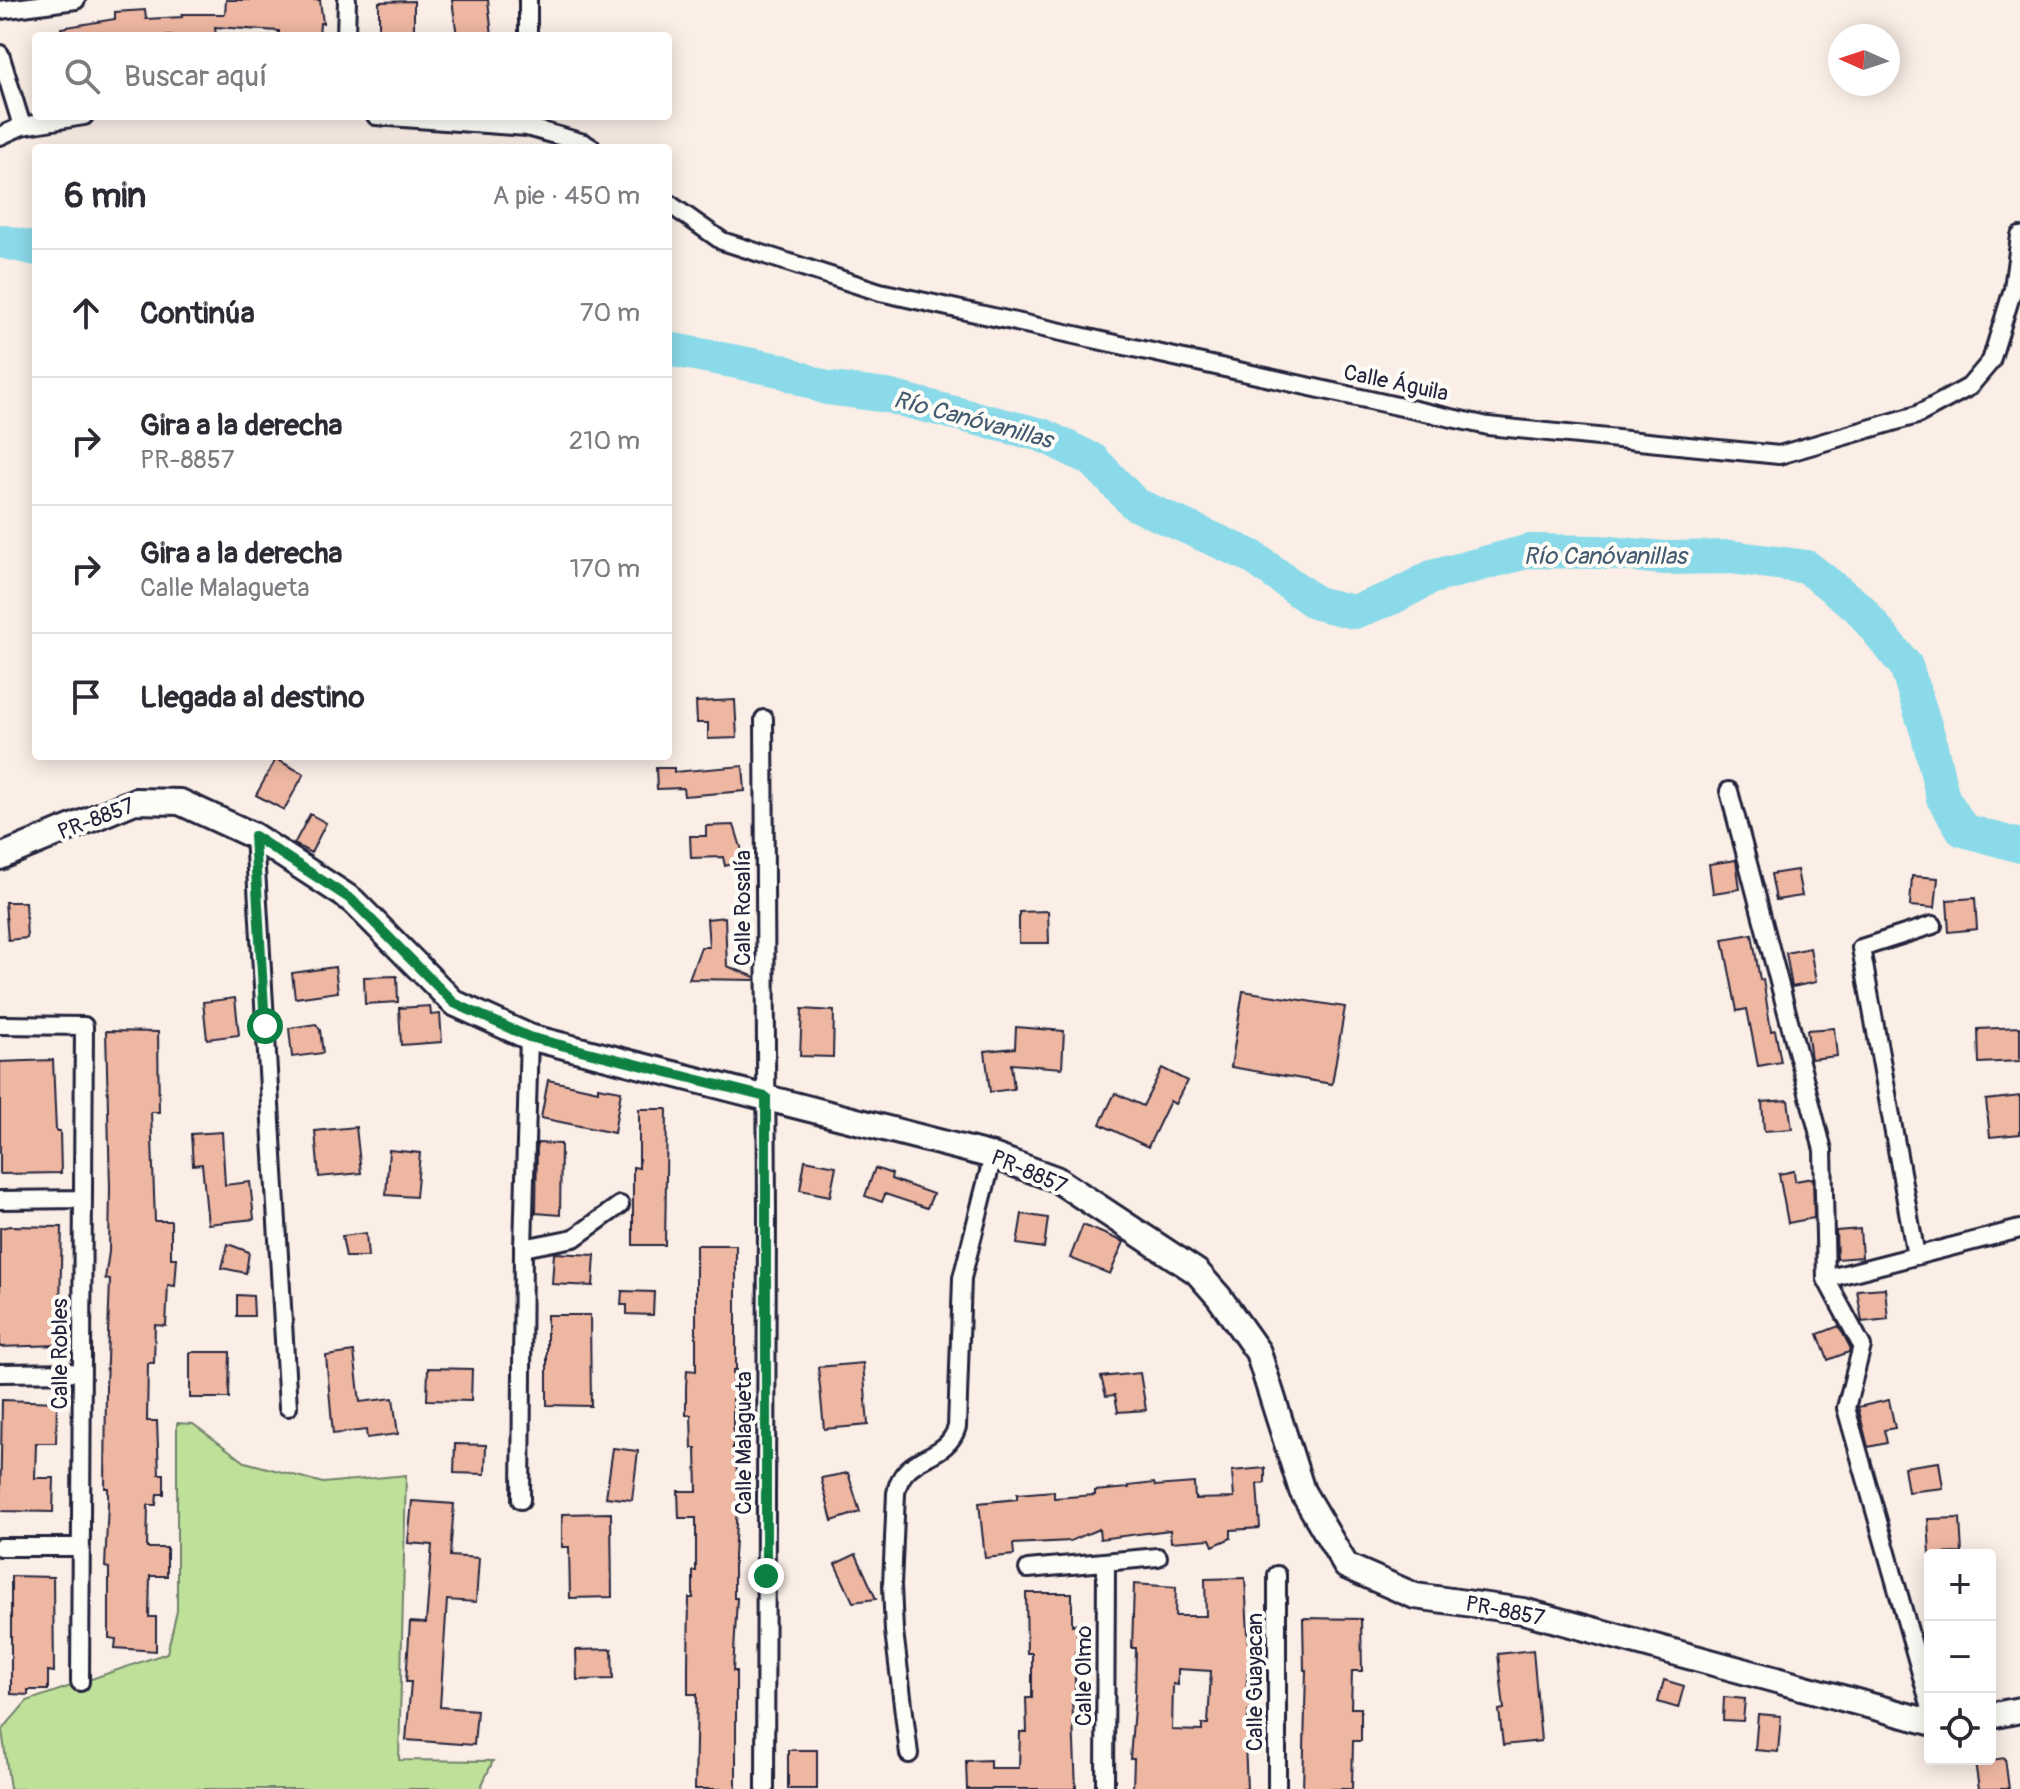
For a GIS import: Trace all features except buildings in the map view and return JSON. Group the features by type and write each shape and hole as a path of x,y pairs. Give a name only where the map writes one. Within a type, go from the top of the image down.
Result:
{"street":[{"path":"0,10 76,0"},
{"path":"346,32 347,0"},
{"path":"528,0 528,32"},
{"path":"0,54 22,126"},
{"path":"0,136 22,126 59,120"},
{"path":"498,120 528,121 586,144"},
{"name":"Calle Águila","path":"672,206 722,241 880,292 1488,426 1779,455 1917,415 1969,387 1991,361 2013,289 2020,236"},
{"name":"Calle Rosalía","path":"764,719 766,1097"},
{"path":"1729,791 1823,1150 1826,1279 1862,1346 1846,1408 1927,1693"},
{"name":"PR-8857","path":"0,857 135,801 180,802 254,836 352,900 454,1003 529,1037 993,1156 1056,1179 1197,1272 1219,1297 1258,1352 1302,1491 1346,1566 1415,1596 1523,1611 1924,1720"},
{"path":"254,836 288,1407"},
{"path":"1916,1256 1861,948 1933,925"},
{"name":"Calle Robles","path":"0,1025 84,1026 80,1682"},
{"path":"521,1500 529,1037"},
{"name":"Calle Malagueta","path":"765,1789 766,1097"},
{"path":"909,1754 894,1631 892,1585 896,1493 898,1479 905,1470 954,1439 957,1427 962,1278 993,1156"},
{"path":"0,1200 83,1199"},
{"path":"523,1248 574,1238 620,1205"},
{"path":"1826,1279 2020,1229"},
{"path":"0,1373 82,1372"},
{"path":"0,1547 80,1547"},
{"path":"1028,1569 1158,1557"},
{"name":"Calle Olmo","path":"1105,1789 1106,1563"},
{"name":"Calle Guayacan","path":"1277,1575 1277,1789"},
{"path":"1996,1715 2020,1710"}],"green space":[{"path":"177,1423 193,1424 245,1462 323,1483 406,1475 399,1760 493,1761 480,1789 10,1789 2,1730 27,1701 167,1653 177,1611"}],"waterway":[{"name":"Río Canóvanillas","path":"0,241 32,248"},
{"name":"Río Canóvanillas","path":"672,350 780,370 826,388 887,396 1042,435 1093,460 1135,504 1251,556 1316,603 1354,612 1394,597 1432,577 1530,551 1599,552 1665,558 1731,557 1807,567 1859,608 1906,666 1928,735 1943,798 1963,830 2020,846"}],"route":[{"path":"265,1026 254,836 352,900 454,1003 529,1037 766,1097 766,1576"}]}
